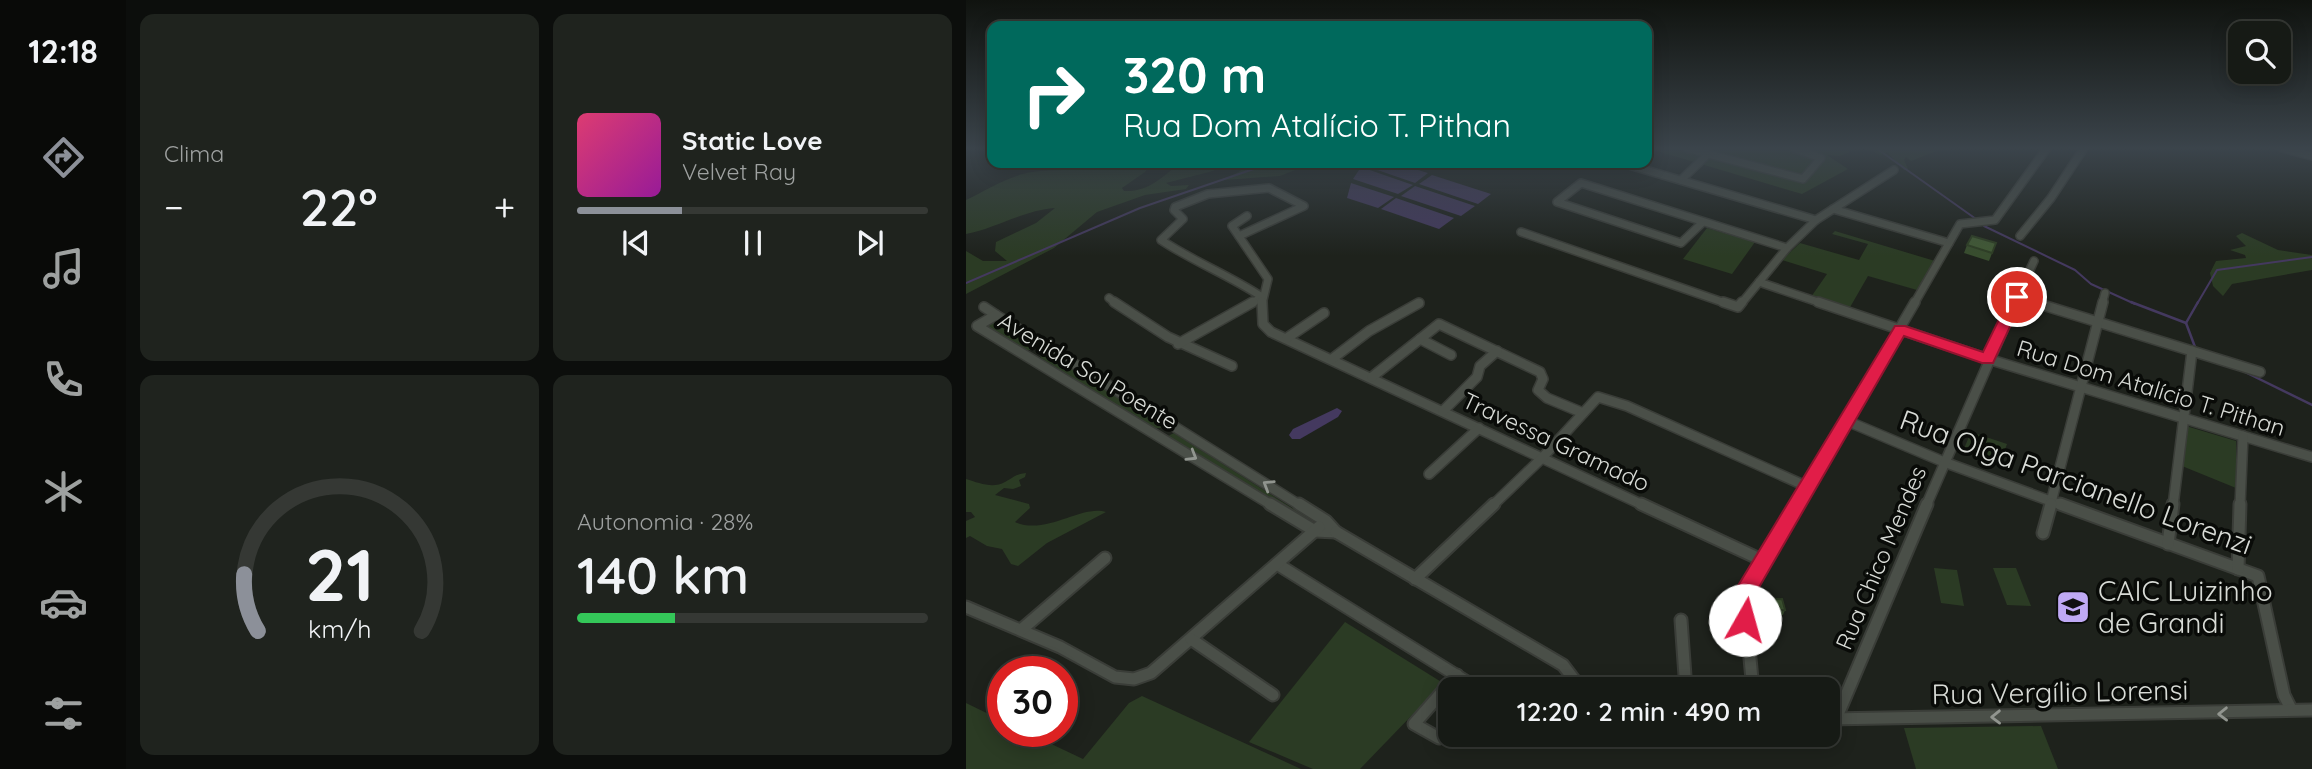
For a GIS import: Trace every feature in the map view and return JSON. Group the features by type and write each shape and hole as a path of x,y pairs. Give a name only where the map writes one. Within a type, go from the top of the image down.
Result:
{"street":[{"path":"1579,184 1558,202 1681,243 1703,222"},
{"path":"1583,184 1787,248"},
{"path":"1694,184 1816,220"},
{"path":"1521,232 1738,307 1787,248 1816,220 1872,184"},
{"path":"1752,677 1744,595 1900,330 1959,224 1995,220 2022,184"},
{"path":"2020,236 2060,184"},
{"path":"1240,236 1304,206 1269,188 1208,194 1175,207 1183,219 1161,240 1195,263 1232,277 1262,297"},
{"path":"1833,209 1949,243"},
{"path":"1178,344 1262,297 1268,279 1232,224 1247,216"},
{"name":"Rua Chico Mendes","path":"1840,701 1987,359 2034,261"},
{"path":"1759,282 1900,330"},
{"path":"2043,533 2105,293"},
{"name":"Travessa Gramado","path":"1262,297 1263,324 1270,332 1764,561"},
{"path":"2017,297 2260,372"},
{"path":"1109,298 1148,327 1178,344 1233,366"},
{"path":"1332,359 1369,331 1419,303"},
{"path":"984,307 996,315"},
{"path":"1287,338 1324,313"},
{"name":"Avenida Sol Poente","path":"1315,531 977,326 996,315 1326,521 1336,532"},
{"path":"1372,377 1439,324 1540,372 1544,379 1538,390 1547,398 1583,413"},
{"name":"Rua Dom Atalício T. Pithan","path":"1900,330 2312,457"},
{"path":"1420,339 1451,355"},
{"path":"1030,358 1048,347"},
{"path":"1443,411 1477,377 1480,366 1497,351"},
{"path":"2168,544 2192,351"},
{"path":"1415,579 1542,458 1598,397 1627,406 1808,486"},
{"name":"Rua Olga Parcianello Lorenzi","path":"1847,421 1944,462 2258,576 2284,695 2291,709"},
{"path":"1159,436 1174,426"},
{"path":"1429,474 1479,428"},
{"path":"2238,569 2243,436"},
{"path":"966,607 1021,630 1115,677 1133,679 1151,673 1326,521"},
{"path":"1315,531 1336,532 1563,664 1572,677"},
{"path":"1021,630 1105,558"},
{"path":"1277,564 1460,677"},
{"path":"1681,620 1685,677"},
{"path":"1191,639 1273,695"},
{"path":"1438,697 1414,724 1438,738"},
{"path":"2291,709 2312,710"},
{"name":"Rua Vergílio Lorensi","path":"1840,719 2280,713 2291,709"}],"green space":[{"path":"998,184 1128,184 1122,188 1124,191 1141,189 1151,184 1189,185 1186,189 1145,195 1097,212 1054,248 966,294 966,251 983,261 1007,261 995,251 996,242 1036,223 1055,208 1032,212 966,234 966,200"},
{"path":"1768,184 1821,184 1802,194"},
{"path":"1707,228 1755,242 1732,274 1683,259"},
{"path":"1835,231 1935,261 1917,290 1868,276 1849,309 1811,297 1827,274 1782,260 1800,243 1859,260 1868,244 1832,234"},
{"path":"2242,233 2278,250 2312,255 2312,270 2232,284 2223,296 2213,286 2210,273 2216,261 2246,258 2245,255 2230,250 2246,246 2236,236"},
{"path":"999,320 1038,347 1025,350 1003,341 985,328 984,323"},
{"path":"1047,351 1160,422 1161,428 1153,428 1041,358 1040,354"},
{"path":"2186,426 2236,441 2236,488 2182,466"},
{"path":"1971,432 2007,444 1999,466 1963,451"},
{"path":"1174,433 1311,520 1312,522 1166,437"},
{"path":"1026,473 1025,477 1019,480 1021,486 1004,488 995,495 1029,504 1030,508 1015,522 1039,525 1086,512 1106,512 1047,543 1018,566 1011,564 1002,549 987,546 970,536 966,538 966,521 975,517 971,512 966,512 966,479 996,485"},
{"path":"1934,568 1957,570 1964,606 1941,603"},
{"path":"1993,568 2016,568 2031,606 2007,605"},
{"path":"1345,622 1438,680 1438,688 1360,769 1313,769 1249,742"},
{"path":"1142,696 1301,769 966,769 966,703 987,713 987,747 1058,747 1083,759 1129,703"},
{"path":"2041,726 2058,769 1916,769 1904,728"}],"shaded area":[{"path":"1351,184 1394,197 1378,208 1347,198"},
{"path":"1368,184 1413,185 1398,194"},
{"path":"1419,184 1460,184 1491,194 1478,204"},
{"path":"1415,186 1475,206 1461,216 1401,196"},
{"path":"1396,198 1454,218 1439,229 1381,209"},
{"path":"1337,408 1342,411 1338,417 1300,439 1292,439 1289,435 1293,429"}],"building":[{"path":"1972,236 1996,243 1992,253 1967,245"},
{"path":"1782,599 1785,610 1766,611 1764,600"}],"waterway":[{"path":"966,283 1140,208 1210,184"},
{"path":"1927,184 1976,219"},
{"path":"1984,226 2075,270 2091,284 2135,304"},
{"path":"2197,304 2217,270 2312,257"},
{"path":"2131,302 2186,323"},
{"path":"2186,323 2198,302"},
{"path":"2186,323 2195,347 2201,350"},
{"path":"2245,372 2312,405"}],"place":[{"name":"CAIC Luizinho de Grandi","path":"2073,607"}],"route":[{"path":"1745,620 1744,595 1900,330 1987,359 2017,297"}]}
